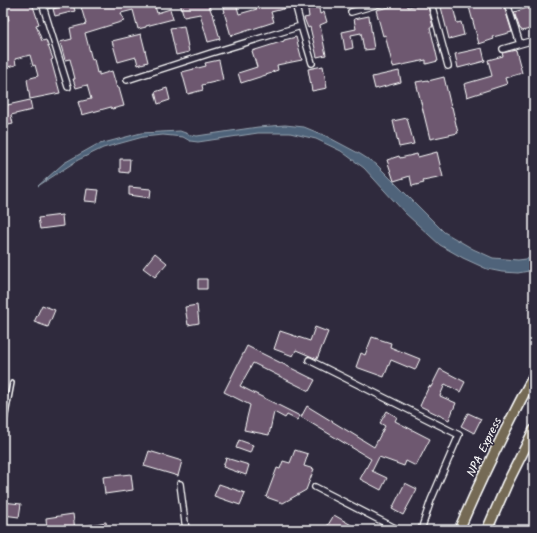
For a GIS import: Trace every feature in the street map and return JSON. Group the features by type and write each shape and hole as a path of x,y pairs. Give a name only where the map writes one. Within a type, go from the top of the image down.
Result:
{"main road":[{"name":"NPA Express","path":"459,530 472,498 525,390 534,376"},
{"path":"487,530 507,484 534,430"}],"street":[{"path":"61,3 43,5 68,87"},
{"path":"295,3 312,63"},
{"path":"351,12 382,3"},
{"path":"432,3 448,66"},
{"path":"507,3 520,44"},
{"path":"127,80 301,26"},
{"path":"503,49 534,40"},
{"path":"308,360 459,435 431,500 421,530"},
{"path":"180,484 186,530"},
{"path":"315,487 399,530"}],"lane":[{"path":"3,431 12,383"}],"water":[{"path":"285,125 304,127 326,136 360,154 376,164 444,232 473,249 493,258 518,260 534,258 534,270 518,273 502,272 487,269 463,258 440,245 405,213 364,168 341,151 316,139 290,133 258,133 198,142 190,141 183,137 163,135 143,137 103,148 78,160 38,186 64,163 96,145 141,133 180,131 197,136 258,127"}],"building":[{"path":"4,3 32,3 39,24 36,25 42,41 46,40 53,59 51,60 60,93 30,99 27,79 38,76 30,55 15,59 16,65 3,68 3,21 9,20"},
{"path":"92,3 154,3 157,13 170,9 173,19 138,29 133,10 121,13 124,21 85,33 97,73 99,72 99,75 112,71 124,106 112,109 111,107 82,115 78,102 91,99 87,85 76,88 70,59 65,60 60,42 72,39 70,28 86,24 81,7"},
{"path":"180,3 208,3 213,14 220,39 208,42 200,14 184,17"},
{"path":"222,3 236,3 239,14 257,9 256,3 286,3 287,8 271,12 274,22 231,36"},
{"path":"307,3 318,3 320,14 324,12 327,22 320,25 326,55 317,57 310,27 308,28 304,18 309,17"},
{"path":"407,3 408,7 427,3 433,27 430,27 438,61 426,64 426,60 393,67 385,35 383,36 376,10"},
{"path":"440,3 452,3 457,23 461,22 464,35 449,39"},
{"path":"468,3 503,3 512,32 493,37 494,39 479,44"},
{"path":"73,4 75,11 55,16 53,9"},
{"path":"534,6 534,28 522,31 514,12"},
{"path":"369,16 374,49 364,50 361,33 351,35 353,48 345,50 342,32 356,29 354,19"},
{"path":"184,26 189,52 176,55 170,28"},
{"path":"141,34 148,62 138,65 136,57 118,62 112,41"},
{"path":"296,37 302,60 277,65 278,70 272,73 241,83 238,73 257,67 252,51"},
{"path":"482,48 485,61 458,68 455,54"},
{"path":"516,50 522,73 505,78 507,84 467,97 464,84 492,76 488,60 503,56 502,53"},
{"path":"219,60 223,80 202,85 203,90 188,94 182,72 206,66 205,63"},
{"path":"323,66 327,88 312,91 308,69"},
{"path":"399,71 401,82 375,89 372,77"},
{"path":"444,77 458,133 430,139 416,82"},
{"path":"167,88 170,100 158,104 155,92"},
{"path":"30,100 32,110 11,115 13,124 4,126 3,106"},
{"path":"407,118 414,144 399,147 393,121"},
{"path":"437,152 443,177 423,181 424,183 412,186 410,176 394,181 387,160 399,156 400,158 417,154 418,157"},
{"path":"120,159 130,159 129,173 120,172"},
{"path":"129,187 151,189 150,198 129,195"},
{"path":"87,189 99,190 97,202 85,201"},
{"path":"62,215 63,226 40,229 38,218"},
{"path":"155,253 167,263 155,277 143,268"},
{"path":"198,279 207,279 207,289 198,289"},
{"path":"42,305 55,310 48,327 34,322"},
{"path":"197,305 199,323 188,325 185,307"},
{"path":"315,327 328,332 317,359 296,350 293,356 274,349 280,331 310,341"},
{"path":"372,337 391,343 390,347 420,359 415,370 391,360 384,377 356,367 361,353 365,355"},
{"path":"247,346 315,380 309,391 253,363 240,386 300,416 297,420 287,415 285,418 274,412 269,435 244,430 250,405 224,392"},
{"path":"440,369 465,382 460,392 445,384 440,396 456,403 449,420 420,406 429,386 431,387"},
{"path":"307,406 374,447 385,426 380,423 387,411 397,417 395,421 430,439 416,466 406,461 404,466 379,457 372,471 387,478 381,490 360,479 371,459 301,417"},
{"path":"468,413 481,419 474,433 461,426"},
{"path":"239,440 253,445 250,453 236,448"},
{"path":"295,450 308,454 304,466 314,469 306,490 283,503 266,497 277,468 280,469 283,461 290,463"},
{"path":"149,451 182,461 178,476 144,466"},
{"path":"226,458 249,465 246,475 223,467"},
{"path":"131,474 133,490 105,494 103,477"},
{"path":"405,483 417,489 403,515 392,509"},
{"path":"219,484 245,493 240,505 214,496"},
{"path":"3,502 21,504 19,517 3,515"},
{"path":"73,514 75,530 47,530 46,518"},
{"path":"334,515 360,530 325,530"},
{"path":"106,522 107,530 79,530 79,527"}]}
